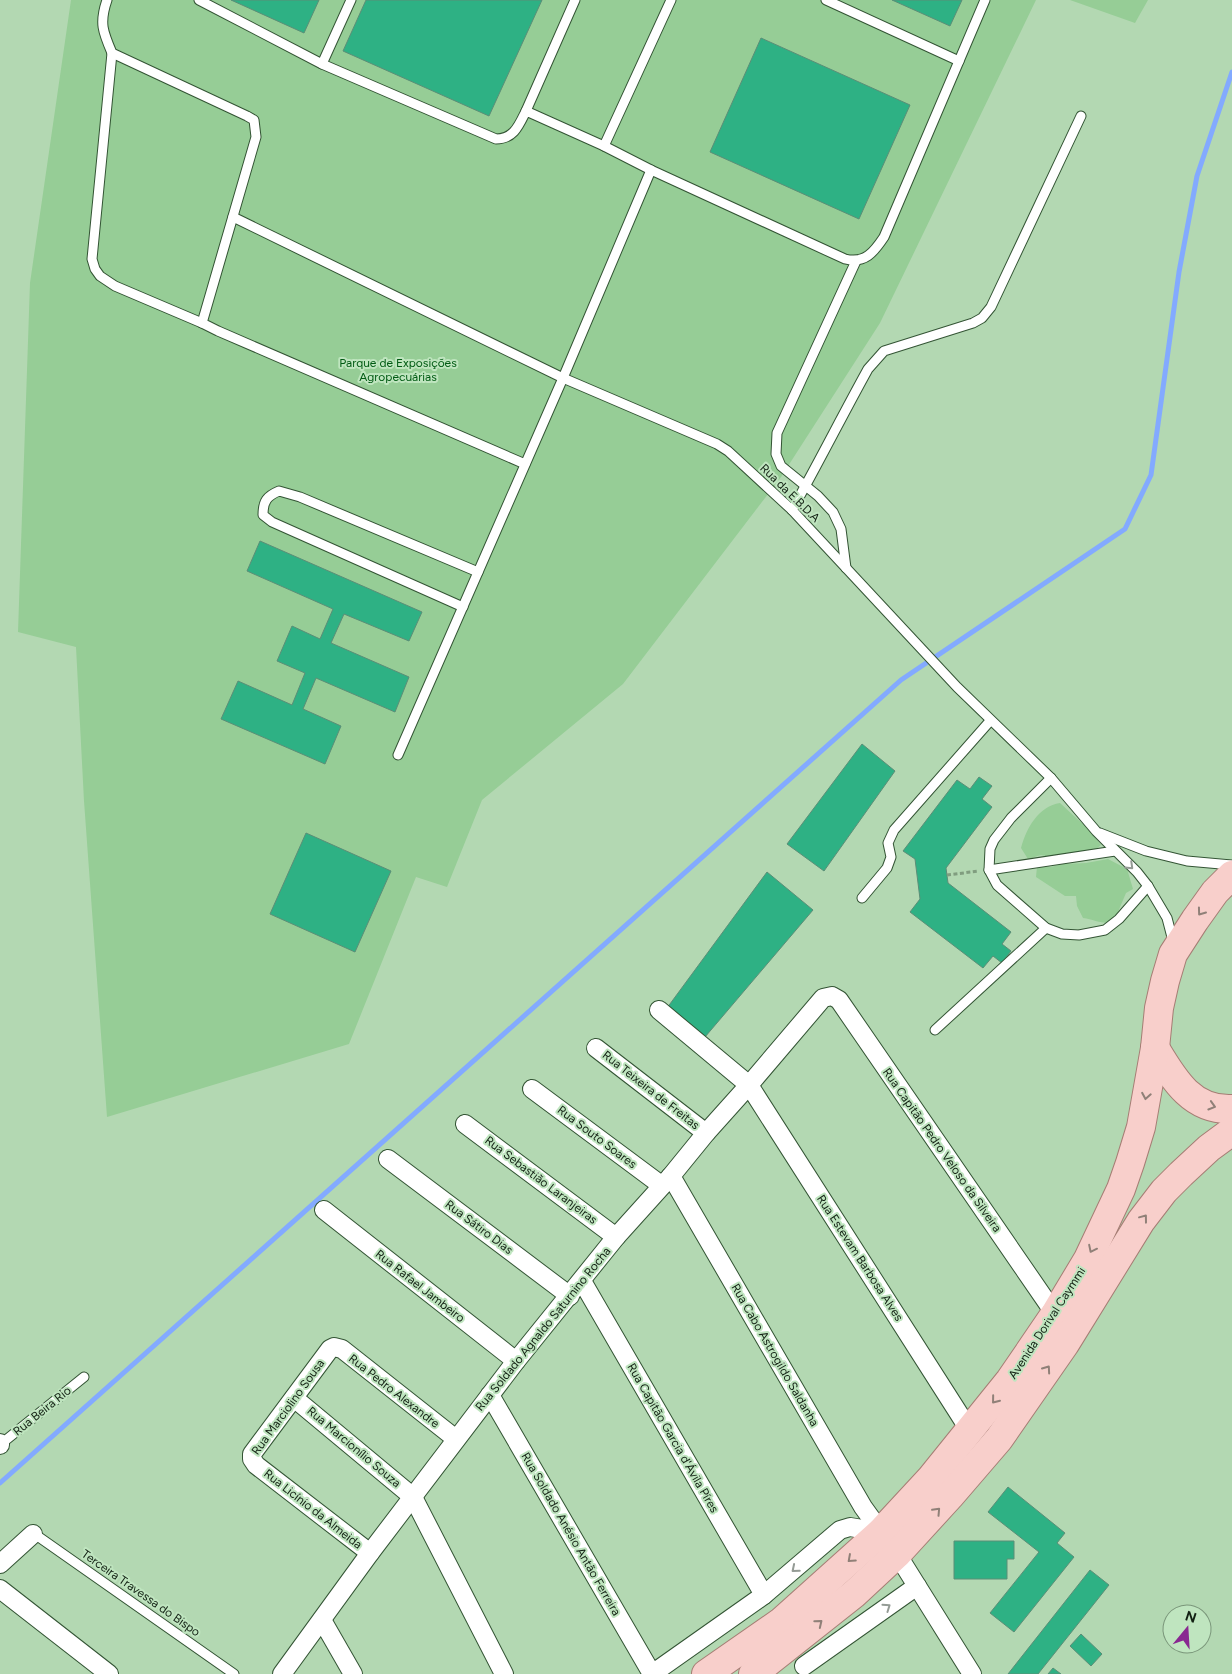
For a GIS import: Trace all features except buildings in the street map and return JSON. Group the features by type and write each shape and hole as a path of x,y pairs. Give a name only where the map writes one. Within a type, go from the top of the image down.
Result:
{"main road":[{"name":"Avenida Dorival Caymmi","path":"706,1674 782,1621 881,1532 931,1478 970,1431 1010,1380 1055,1314 1088,1259 1121,1189 1141,1127 1155,1048 1159,1008 1165,980 1174,954 1215,892 1232,875"},
{"path":"1155,1048 1172,1076 1194,1098 1210,1107 1232,1108"},
{"name":"Avenida Dorival Caymmi","path":"753,1674 801,1662 854,1594 897,1554 950,1496 999,1439 1065,1344 1141,1221 1164,1192 1209,1148 1232,1131"}],"street":[{"name":"Rua Capitão Pedro Veloso da Silveira","path":"823,998 832,996 839,1000 1055,1314"},
{"name":"Rua Soldado Agnaldo Saturnino Rocha","path":"282,1674 370,1553 516,1361 616,1237 749,1086 823,998"},
{"name":"Rua Estevam Barbosa Alves","path":"659,1010 749,1086 970,1431"},
{"name":"Rua Teixeira de Freitas","path":"596,1048 706,1133"},
{"name":"Rua Souto Soares","path":"532,1089 666,1181"},
{"name":"Rua Sebastião Laranjeiras","path":"465,1124 616,1237"},
{"name":"Rua Sátiro Dias","path":"388,1159 570,1296"},
{"name":"Rua Cabo Astrogildo Saldanha","path":"666,1181 863,1507 881,1532"},
{"name":"Rua Rafael Jambeiro","path":"324,1210 516,1361"},
{"name":"Rua Capitão Garcia d'Ávila Píres","path":"582,1280 764,1595"},
{"name":"Rua Pedro Alexandre","path":"330,1349 334,1347 342,1349 456,1439"},
{"name":"Rua Marciolino Sousa","path":"256,1465 252,1459 252,1454 330,1349"},
{"name":"Rua Soldado Anésio Antão Ferreira","path":"490,1395 652,1674"},
{"name":"Rua Marcionílio Souza","path":"294,1398 413,1497"},
{"name":"Rua Licínio da Almeida","path":"256,1465 370,1553"},
{"path":"413,1497 504,1674"},
{"path":"652,1674 764,1595 840,1530 850,1527 881,1532"},
{"path":"0,1564 33,1534"},
{"path":"897,1554 972,1674"},
{"path":"801,1662 917,1586"},
{"path":"0,1589 109,1674"},
{"path":"322,1620 353,1674"}],"lane":[{"path":"107,0 102,15 103,29 112,54 92,259 95,269 100,276 115,286 525,464"},
{"path":"199,0 322,64 496,139 504,139 511,136 526,111 575,0"},
{"path":"322,64 351,0"},
{"path":"604,146 671,0"},
{"path":"826,0 959,61"},
{"path":"526,111 845,259 856,261 868,256 878,247 884,237 985,0"},
{"path":"112,54 254,120 256,137 202,323"},
{"path":"792,510 836,426 875,359 884,352 972,323 982,318 991,307 1081,116"},
{"path":"398,755 563,378 651,170"},
{"name":"Rua da E.B.D.A","path":"234,217 563,378 716,444 728,451 792,510 957,687 1051,778 1115,852 1137,872 1148,886 1167,918 1172,935 1174,954"},
{"path":"846,568 841,530 833,512 806,485 781,466 776,454 777,433 856,261"},
{"path":"463,607 272,522 263,515 263,505 268,496 279,491 300,497 478,572"},
{"path":"862,898 886,868 891,857 888,843 894,830 990,721"},
{"path":"1051,778 1011,818 994,840 990,849 989,870 998,885 1046,928 1062,934 1079,935 1105,930 1119,919 1148,886"},
{"path":"1096,831 1154,853 1187,861 1232,865"},
{"path":"989,870 1115,852"},
{"path":"935,1030 1046,928"},
{"name":"Rua Beira Rio","path":"0,1444 84,1377"},
{"name":"Terceira Travessa do Bispo","path":"33,1534 234,1674"}],"path":[{"path":"947,875 989,870"}],"green space":[{"name":"Parque de Exposições Agropecuárias","path":"71,0 1036,0 880,323 781,477 623,684 482,800 447,887 416,877 349,1044 107,1117 84,801 76,647 18,632 30,283"},
{"path":"1070,0 1148,0 1135,23"},
{"path":"1060,803 1087,828 1101,845 1095,850 1050,857 1041,855 1028,859 1021,848 1026,833 1034,819 1046,808"},
{"path":"1108,859 1127,869 1133,889 1126,893 1118,912 1109,923 1083,918 1077,906 1076,896 1065,896 1036,877 1037,867 1051,867"}],"waterway":[{"path":"0,1483 901,680 1125,529 1151,475 1179,272 1197,176 1232,72"}]}
